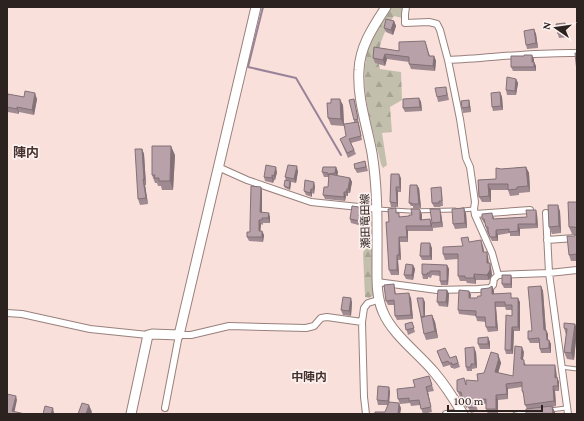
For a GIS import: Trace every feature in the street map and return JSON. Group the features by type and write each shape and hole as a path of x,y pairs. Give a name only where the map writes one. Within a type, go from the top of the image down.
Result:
{"street":[{"path":"165,408 179,335 256,7"},
{"name":"瀬田竜田線","path":"386,7 367,39 360,56 359,71 359,89 364,123 372,152 376,181 378,208 378,300 391,326 434,371 448,389 463,413"},
{"path":"406,7 405,22 429,22 437,24 440,30 448,60 460,119 466,158 470,167 475,212 492,253 498,275"},
{"path":"448,60 481,59 557,52 577,53"},
{"path":"218,167 247,180 311,202 378,208"},
{"path":"475,212 530,210"},
{"path":"546,213 549,273 568,411"},
{"path":"547,240 576,238"},
{"path":"377,282 437,290 478,290 490,288 493,285 494,279 498,275 549,273 577,270"},
{"path":"366,414 364,398 362,322 364,308 368,303 378,300"},
{"path":"7,313 22,314 90,329 148,335 191,335 230,326 306,328 314,326 321,318 327,317 362,322"},
{"path":"131,414 148,335"},
{"path":"446,414 463,413"}],"lane":[{"path":"378,208 409,211 475,212"},
{"path":"561,367 577,369"},
{"path":"545,411 568,411"},
{"path":"515,414 530,412"}],"green space":[{"path":"392,7 408,7 402,18 394,16 381,41 379,55 380,69 401,72 402,100 390,107 392,132 382,133 387,165 383,168 367,104 365,73 366,58 372,38"},
{"path":"369,243 374,248 374,295 369,298 365,297 363,253 367,244"}],"building":[{"path":"386,19 394,21 391,30 384,28"},
{"path":"565,23 566,33 558,34 556,24"},
{"path":"534,29 536,43 526,45 524,31"},
{"path":"425,41 429,56 434,56 433,66 409,64 409,57 385,54 383,60 373,58 374,47 399,51 399,42"},
{"path":"575,53 577,53 577,72"},
{"path":"532,55 534,67 511,67 511,56"},
{"path":"507,77 516,79 515,91 506,90"},
{"path":"446,87 447,95 437,97 435,88"},
{"path":"25,91 35,93 32,110 7,107 8,94 24,97"},
{"path":"500,92 501,106 492,107 491,93"},
{"path":"419,98 420,107 403,108 403,99"},
{"path":"331,99 340,99 341,119 328,118 327,103 331,103"},
{"path":"354,99 358,119 354,120 349,100"},
{"path":"469,100 469,107 462,108 461,101"},
{"path":"358,122 361,136 349,139 354,150 347,153 340,139 346,136 344,124"},
{"path":"152,146 171,146 170,181 159,181 159,178 154,178 155,175 152,175"},
{"path":"135,149 142,149 143,179 146,198 138,199"},
{"path":"365,161 366,167 355,169 354,164"},
{"path":"266,165 276,167 272,178 264,177"},
{"path":"288,165 297,166 294,179 285,177"},
{"path":"323,167 336,167 335,173 328,175 328,173 322,172"},
{"path":"526,167 528,186 508,190 508,184 488,184 489,196 479,197 478,180 496,179 496,168"},
{"path":"329,174 350,178 348,189 344,192 344,197 323,195 324,187 328,187"},
{"path":"391,174 399,174 400,187 396,187 397,203 390,202"},
{"path":"285,180 290,181 289,188 284,186"},
{"path":"305,180 314,182 313,189 311,189 310,193 304,191"},
{"path":"410,185 417,185 419,204 409,203"},
{"path":"251,186 261,187 260,212 269,213 268,218 262,218 262,220 259,220 259,231 262,231 262,237 247,237 247,232 250,232"},
{"path":"441,187 442,201 439,201 439,203 432,203 431,188"},
{"path":"568,202 577,202 577,229 575,227 569,227"},
{"path":"548,205 558,205 559,226 549,227"},
{"path":"352,206 366,210 364,222 350,219"},
{"path":"396,208 396,213 399,213 399,217 412,215 411,209 419,209 420,220 430,219 431,226 406,226 407,237 399,237 397,270 389,270 386,222 389,222 388,209"},
{"path":"464,208 465,223 453,224 452,209"},
{"path":"430,209 440,209 441,222 432,223"},
{"path":"526,210 536,210 536,224 518,224 518,231 509,232 509,229 496,230 496,237 490,237 488,227 486,227 484,219 482,219 482,214 492,213 493,219 527,217"},
{"path":"577,234 577,254 569,255 567,236 574,236"},
{"path":"468,237 469,242 481,240 483,252 487,252 487,263 490,263 490,270 487,275 474,274 474,278 458,276 458,254 443,254 443,247 463,246 461,238"},
{"path":"421,243 430,243 430,256 420,256"},
{"path":"406,264 413,265 412,275 404,275"},
{"path":"422,264 447,265 447,281 440,281 440,271 430,271 427,275 422,274"},
{"path":"502,275 511,275 511,284 502,284"},
{"path":"394,284 395,294 409,293 411,315 395,316 394,300 386,301 384,285"},
{"path":"492,286 492,294 511,293 511,298 518,298 518,327 512,327 511,350 505,350 506,315 512,316 512,305 505,305 505,302 495,302 496,327 486,327 485,317 476,317 476,311 458,310 459,290 469,291 469,298 477,298 478,296 481,296 481,289"},
{"path":"541,286 544,330 546,330 547,340 549,340 549,348 540,349 539,338 528,339 528,331 532,331 528,287"},
{"path":"438,290 447,290 446,302 437,302"},
{"path":"343,297 351,298 349,311 341,310"},
{"path":"417,298 423,298 424,317 421,317"},
{"path":"432,315 435,331 424,334 421,317"},
{"path":"412,322 414,328 406,330 405,324"},
{"path":"564,323 575,324 571,353 564,352 567,329 564,328"},
{"path":"488,337 488,344 478,344 478,338"},
{"path":"515,346 522,347 521,359 524,360 524,365 555,365 555,378 557,377 558,386 553,386 554,401 525,405 522,382 506,384 507,394 496,395 496,409 486,409 486,399 474,400 476,406 469,408 467,402 463,401 461,392 458,392 457,390 457,380 464,378 466,385 466,380 478,381 477,374 484,373 491,352 498,354 499,358 495,372 513,376"},
{"path":"474,347 475,364 471,364 471,367 466,367 465,348"},
{"path":"445,348 450,358 456,356 458,363 452,365 452,363 449,363 448,361 442,363 437,351"},
{"path":"429,376 432,385 426,387 431,407 421,409 419,400 409,401 409,398 398,399 397,389 415,387 413,380"},
{"path":"378,386 389,387 388,401 377,400"},
{"path":"7,394 16,396 12,411 25,414 7,414"},
{"path":"389,402 399,403 398,414 375,414 375,412 385,412"},
{"path":"82,403 89,405 86,414 78,414"},
{"path":"45,406 53,408 51,414 43,414"},
{"path":"552,406 553,414 526,414 526,409"}],"waterway":[{"path":"263,7 248,67 296,78 341,155"}],"district":[{"name":"陣内","path":"26,152"},
{"name":"中陣内","path":"309,377"}]}
